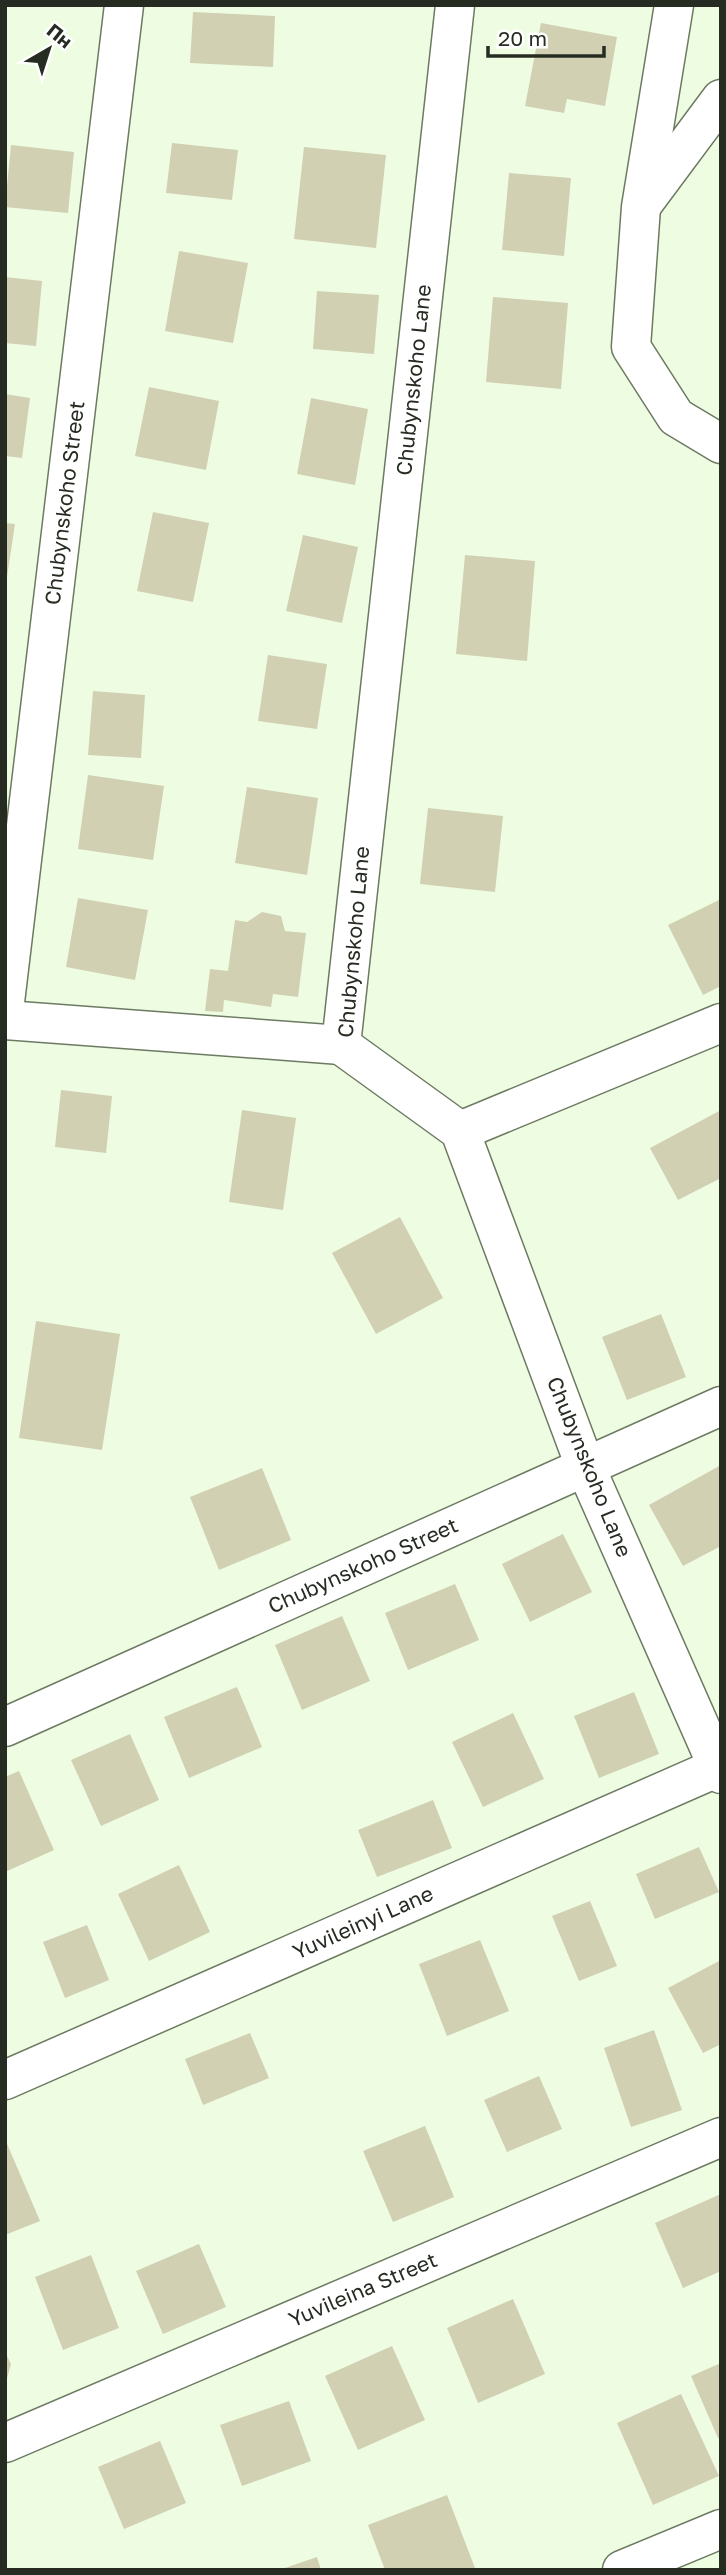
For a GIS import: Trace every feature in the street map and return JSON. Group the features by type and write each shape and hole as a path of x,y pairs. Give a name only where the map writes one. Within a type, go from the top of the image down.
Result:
{"street":[{"name":"Chubynskoho Street","path":"5,1002 124,5"},
{"name":"Chubynskoho Lane","path":"455,5 341,1045 460,1131 585,1466 720,1769"},
{"path":"674,5 641,207 631,347 677,417 721,444"},
{"path":"641,207 721,99"},
{"path":"5,1020 341,1045"},
{"path":"460,1131 721,1023"},
{"name":"Chubynskoho Street","path":"5,1727 721,1406"},
{"name":"Yuvileinyi Lane","path":"5,2080 720,1769"},
{"name":"Yuvileina Street","path":"5,2443 721,2137"},
{"path":"622,2570 721,2529"}],"building":[{"path":"193,12 275,16 273,67 190,63"},
{"path":"541,23 617,37 605,106 567,99 564,113 525,106"},
{"path":"172,143 238,150 232,200 166,193"},
{"path":"11,145 74,152 68,213 5,207"},
{"path":"304,147 386,155 376,248 294,239"},
{"path":"509,173 571,178 564,256 502,250"},
{"path":"179,251 248,263 233,343 165,331"},
{"path":"5,277 42,281 36,346 5,343"},
{"path":"317,291 379,295 374,354 313,349"},
{"path":"493,297 568,303 561,389 486,382"},
{"path":"149,387 219,401 206,470 135,456"},
{"path":"5,394 30,398 22,458 5,456"},
{"path":"311,398 368,409 355,485 297,474"},
{"path":"153,512 209,523 193,602 137,591"},
{"path":"5,523 15,524 7,577 5,577"},
{"path":"303,535 358,547 342,623 286,611"},
{"path":"465,555 535,561 527,661 456,654"},
{"path":"268,655 327,664 317,729 258,721"},
{"path":"93,691 145,695 141,758 88,755"},
{"path":"88,775 164,786 153,860 78,849"},
{"path":"247,787 318,798 307,875 235,863"},
{"path":"428,808 503,816 495,892 420,884"},
{"path":"78,898 148,910 135,980 66,967"},
{"path":"721,899 721,986 703,995 668,925"},
{"path":"262,912 281,916 285,931 306,933 298,997 273,994 271,1007 224,1000 223,1012 205,1011 210,969 228,971 235,920 247,922"},
{"path":"61,1090 112,1096 106,1153 55,1147"},
{"path":"242,1110 296,1118 283,1210 229,1202"},
{"path":"721,1110 721,1178 678,1200 650,1148"},
{"path":"400,1217 443,1298 376,1334 332,1253"},
{"path":"661,1314 686,1377 627,1400 602,1337"},
{"path":"36,1321 120,1334 102,1450 19,1438"},
{"path":"721,1465 721,1546 683,1566 649,1505"},
{"path":"262,1468 291,1540 219,1570 190,1497"},
{"path":"563,1534 592,1592 530,1622 502,1564"},
{"path":"455,1584 479,1640 408,1670 385,1613"},
{"path":"342,1616 370,1681 302,1710 275,1645"},
{"path":"237,1687 262,1747 189,1778 164,1717"},
{"path":"634,1692 659,1754 599,1778 574,1716"},
{"path":"513,1713 544,1779 483,1807 452,1742"},
{"path":"130,1734 159,1800 101,1826 71,1760"},
{"path":"19,1771 54,1850 5,1872 5,1777"},
{"path":"433,1800 452,1848 377,1877 358,1830"},
{"path":"699,1847 719,1892 655,1919 636,1874"},
{"path":"179,1865 210,1932 149,1961 118,1894"},
{"path":"590,1901 617,1966 579,1981 552,1916"},
{"path":"87,1925 109,1980 65,1998 43,1942"},
{"path":"480,1940 509,2011 447,2036 419,1964"},
{"path":"721,1960 721,2044 703,2053 668,1988"},
{"path":"654,2030 682,2110 631,2127 604,2048"},
{"path":"250,2033 269,2078 203,2105 185,2059"},
{"path":"539,2076 562,2129 507,2152 484,2100"},
{"path":"425,2126 454,2197 393,2222 363,2151"},
{"path":"5,2139 40,2221 5,2235"},
{"path":"721,2194 721,2271 683,2288 655,2223"},
{"path":"199,2244 226,2307 163,2334 136,2271"},
{"path":"91,2255 119,2328 63,2350 35,2277"},
{"path":"513,2299 545,2374 478,2403 447,2328"},
{"path":"392,2346 425,2420 358,2450 325,2376"},
{"path":"5,2352 11,2364 6,2382 5,2382"},
{"path":"721,2363 721,2437 718,2438 691,2376"},
{"path":"681,2394 719,2476 653,2505 617,2423"},
{"path":"289,2401 311,2461 242,2486 220,2425"},
{"path":"160,2441 186,2503 124,2529 98,2467"},
{"path":"447,2495 475,2568 385,2570 368,2525"},
{"path":"317,2557 321,2570 282,2570 282,2569"}]}
